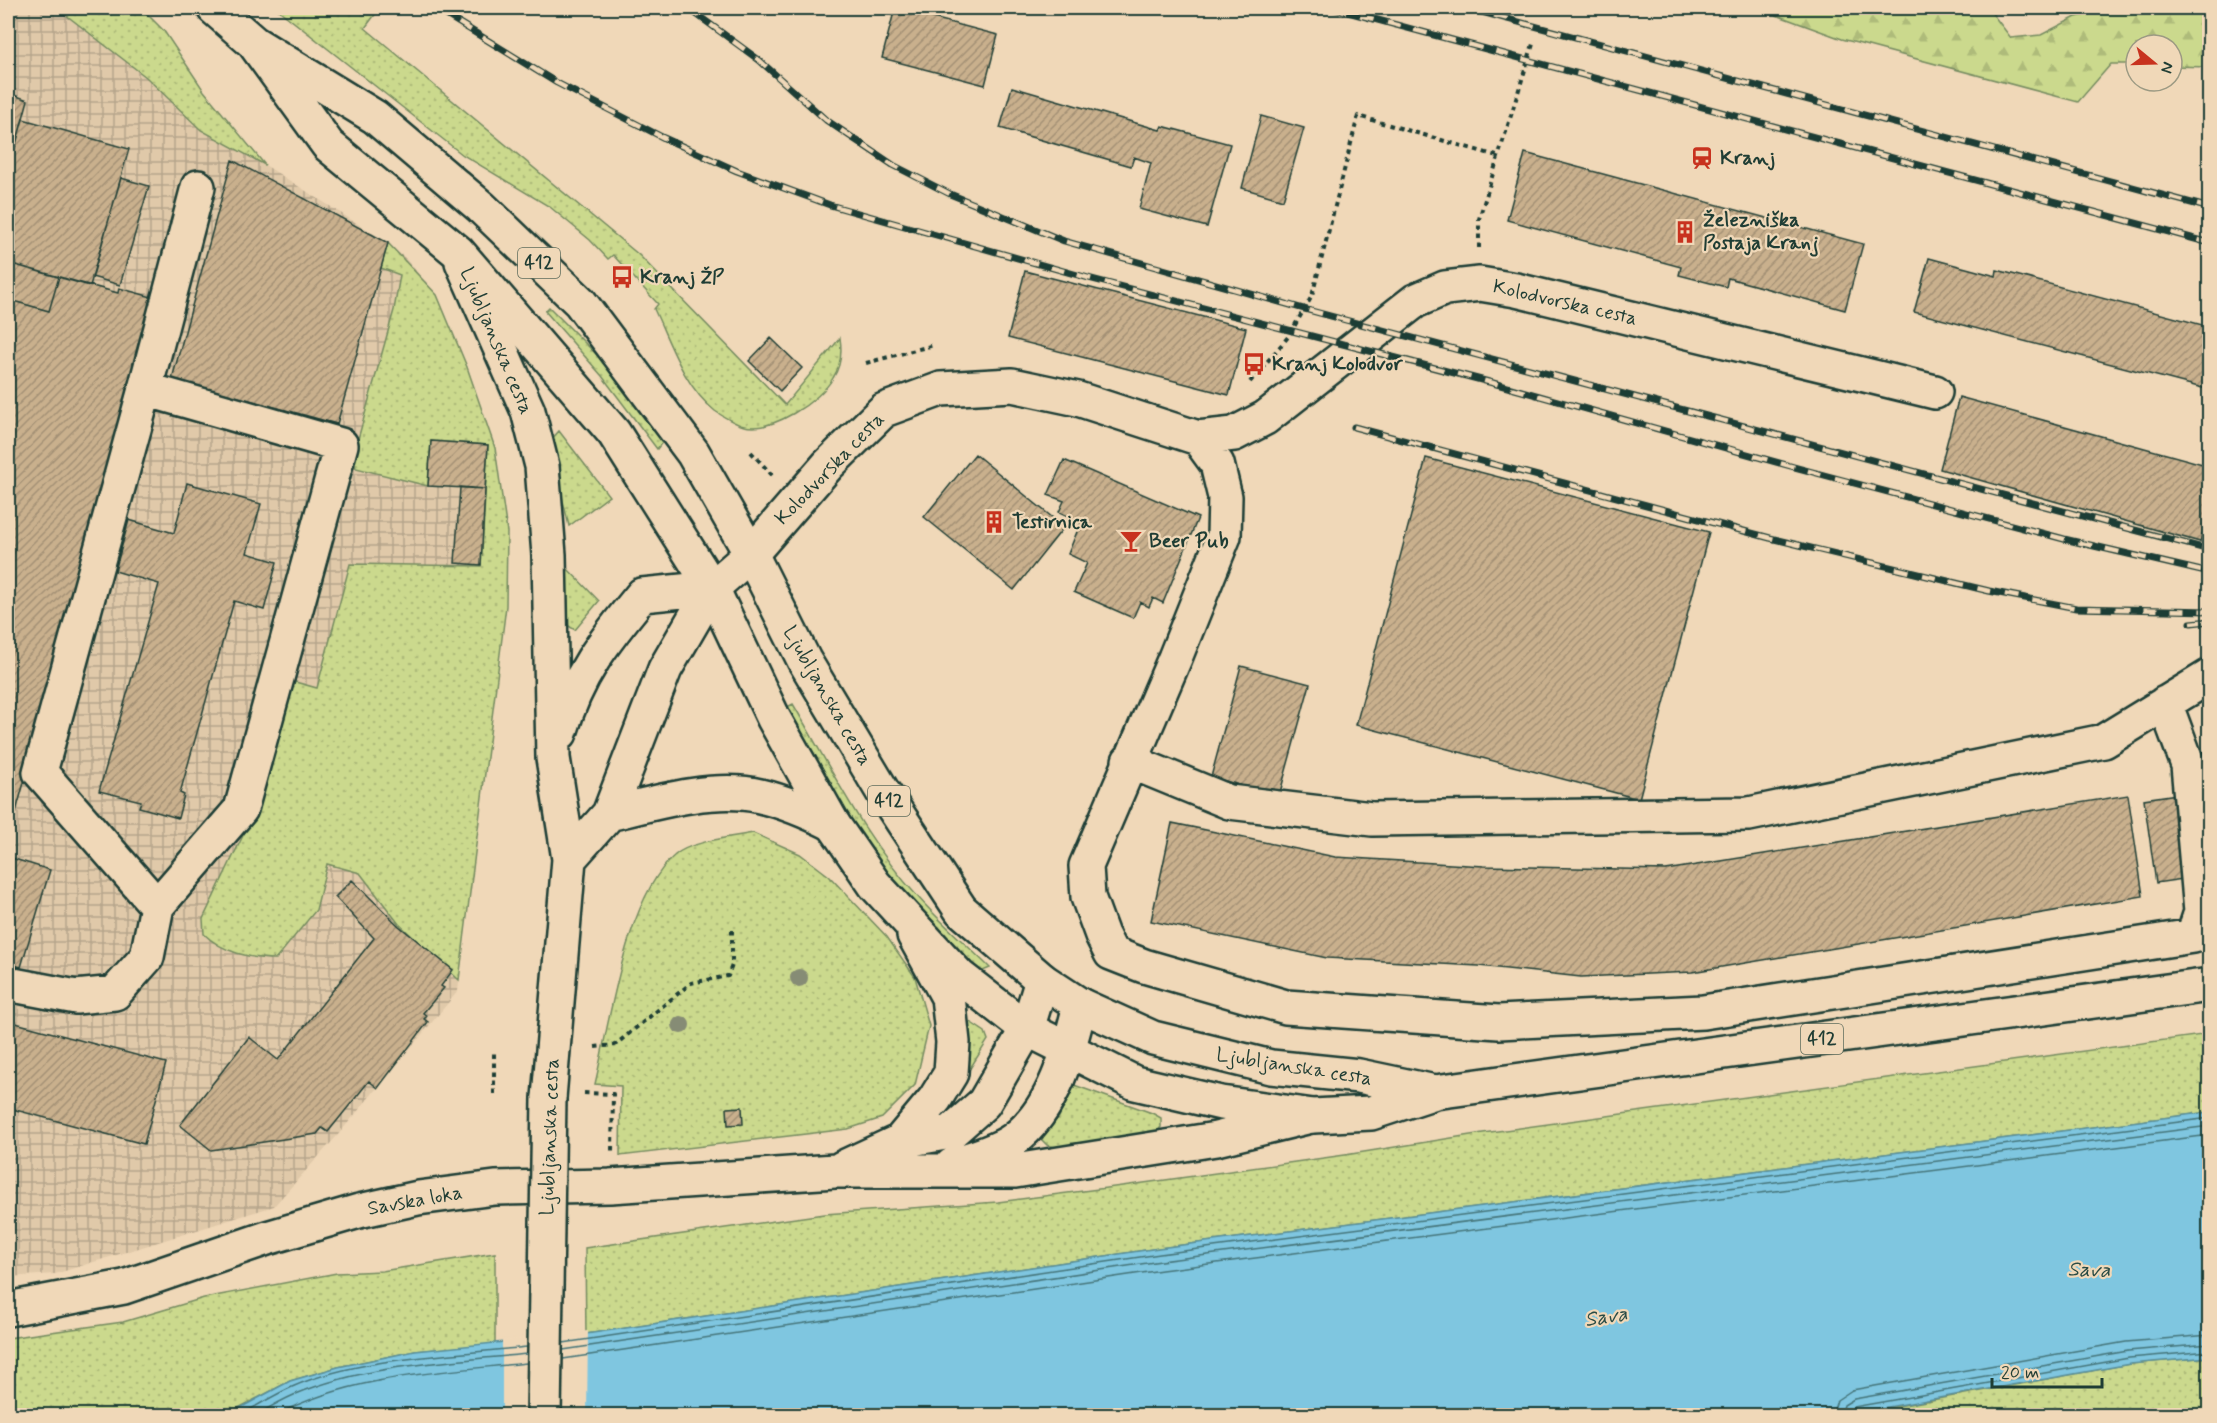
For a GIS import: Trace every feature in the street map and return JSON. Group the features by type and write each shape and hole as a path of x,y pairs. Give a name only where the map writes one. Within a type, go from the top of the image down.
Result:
{"street":[{"name":"Ljubljanska cesta","path":"214,8 254,43 375,117 481,207 580,302 693,453 751,554 804,660 883,792 961,910 1042,980 1080,1005 1153,1038 1271,1067 1359,1076 1435,1092"},
{"name":"Ljubljanska cesta","path":"254,43 328,145 458,252 528,411 542,466 549,555 553,758 569,859 549,1098 543,1416"},
{"path":"157,906 40,772 198,187"},
{"name":"412","path":"458,252 614,433 712,588 774,719 833,824 875,885 959,976 1027,1029 1135,1083 1221,1103 1313,1116 1371,1113 1435,1092 2210,985"},
{"name":"Kolodvorska cesta","path":"751,554 828,465 884,410 940,389 1012,385 1078,399 1198,438 1234,434 1265,418 1415,301 1446,288 1480,284 1516,290 1935,392"},
{"path":"8,984 76,997 115,993 147,957 157,906 241,809 341,445 145,389"},
{"path":"1198,438 1217,464 1225,497 1224,536 1175,658 1086,866 1088,897 1111,953 1144,966 1286,1007 1499,1022 1703,1012 2193,936 2201,912 2188,765 2165,703"},
{"path":"569,859 609,814 665,669 712,588 751,554"},
{"name":"Ljubljanska cesta","path":"553,758 569,704 602,643 642,595 712,588"},
{"path":"1129,762 1229,802 1372,819 1749,814 2104,741 2210,676"},
{"path":"609,814 705,794 758,795 801,808 833,824"},
{"path":"900,1141 951,1072 953,1042 948,997 908,922"},
{"path":"835,1171 900,1141 951,1132 984,1103 1027,1029 1042,980"},
{"path":"939,1170 1012,1140 1038,1113 1069,1052 1080,1005"},
{"path":"939,1170 1014,1171 1216,1139 1313,1116"},
{"name":"Savska loka","path":"8,1309 124,1287 267,1238 359,1211 418,1198 495,1188 610,1186 835,1171 906,1173 939,1170"}],"path":[{"path":"1480,284 1479,219 1533,44"},
{"path":"1243,390 1288,336 1311,296 1358,116 1497,156"},
{"path":"866,363 934,345"},
{"path":"596,1047 615,1045 691,983 728,976 732,965 732,928"},
{"path":"494,1049 494,1094"},
{"path":"612,1161 613,1106"}],"shaded area":[{"path":"8,8 57,8 146,77 201,130 265,165 388,243 405,258 437,295 467,367 495,448 507,532 506,606 458,991 337,1136 274,1206 55,1274 8,1277"}],"green space":[{"path":"57,8 141,8 164,31 204,91 265,165 201,130 146,77"},
{"path":"276,8 380,8 365,28 639,255 785,405 840,338 838,369 827,387 794,413 767,425 744,426 718,413 695,390 679,364 654,309 658,304 613,255 608,259 590,240 550,207 463,155"},
{"path":"1757,8 1988,8 2011,38 2041,35 2076,17 2120,8 2209,8 2209,67 2184,66 2184,33 2124,33 2124,64 2111,64 2078,102 1842,39"},
{"path":"388,243 437,295 467,367 495,448 507,532 506,606 459,980 399,924 360,873 327,864 316,910 276,959 257,958 228,950 204,934 203,919 249,823 288,680 317,688 350,564 481,566 488,445 431,441 428,486 356,468 353,457 394,310 400,275 381,268"},
{"path":"549,307 599,357 663,441 657,449 602,376 545,311"},
{"path":"559,431 609,496 569,526 549,442"},
{"path":"562,563 599,601 575,630 564,623"},
{"path":"793,704 866,829 899,875 926,906 990,968 978,973 870,856 787,707"},
{"path":"753,833 800,854 829,876 887,937 915,977 929,1026 915,1085 882,1118 848,1129 620,1156 621,1086 595,1084 614,995 632,929 658,874 675,855 691,846 712,840"},
{"path":"970,1022 985,1032 988,1040 952,1097 963,1036"},
{"path":"2209,1034 2209,1112 1159,1248 586,1334 585,1248 824,1214 998,1202 1122,1186 1483,1133"},
{"path":"1074,1085 1152,1113 1161,1118 1161,1127 1156,1133 1055,1147 1047,1145 1042,1140 1046,1131 1059,1117"},
{"path":"495,1253 495,1344 415,1351 338,1367 290,1381 225,1415 8,1415 8,1338 123,1322 204,1298 337,1273 382,1271"},
{"path":"2209,1357 2209,1415 1843,1416 2130,1364"}],"water":[{"name":"Sava","path":"2209,1112 2209,1357 2130,1364 1843,1415 225,1416 290,1381 338,1367 415,1351 586,1334 1159,1248"}],"pier":[{"path":"588,1331 587,1416 502,1415 502,1340"}],"building":[{"path":"895,8 998,35 985,85 882,58"},
{"path":"1012,87 1160,130 1162,126 1230,144 1207,227 1139,209 1151,163 1134,157 1131,166 1000,128"},
{"path":"8,93 28,100 8,173"},
{"path":"1261,116 1304,128 1283,200 1242,188"},
{"path":"23,119 129,149 90,286 8,263 8,173"},
{"name":"Železniška Postaja Kranj","path":"1525,153 1863,244 1845,310 1728,278 1726,287 1679,275 1681,267 1507,220"},
{"path":"232,160 388,243 337,424 172,379"},
{"path":"121,178 149,186 120,285 92,277"},
{"path":"1929,258 1996,276 1997,270 2210,327 2210,390 1914,312"},
{"path":"8,263 59,277 49,311 13,301 8,320"},
{"path":"12,264 118,293 119,288 159,299 8,840 8,278"},
{"path":"1025,271 1246,328 1229,395 1008,338"},
{"path":"771,338 802,368 780,391 749,361"},
{"path":"1959,397 2210,466 2210,507 2200,542 1940,469"},
{"path":"431,441 488,445 485,489 428,486"},
{"name":"Testirnica","path":"975,454 1064,527 1014,590 924,517"},
{"path":"1426,458 1709,532 1639,799 1356,725"},
{"name":"Beer Pub","path":"1064,460 1198,518 1163,603 1153,598 1149,607 1140,602 1133,618 1074,592 1087,563 1068,554 1081,522 1059,512 1064,501 1048,495"},
{"path":"187,483 261,504 247,553 277,562 264,610 234,601 180,793 184,795 178,818 139,807 141,801 99,791 159,584 115,571 129,520 174,533"},
{"path":"460,487 485,489 481,565 455,563"},
{"path":"1241,666 1310,684 1279,796 1211,777"},
{"path":"2210,789 2210,875 2156,883 2144,799"},
{"path":"2128,795 2143,896 1692,972 1581,977 1479,966 1327,958 1151,921 1172,823 1335,857 1484,866 1666,870"},
{"path":"8,857 50,870 21,967 8,963"},
{"path":"352,880 399,926 453,970 441,986 444,988 423,1013 427,1016 424,1019 428,1022 378,1088 369,1081 328,1132 322,1128 317,1134 211,1150 180,1125 249,1037 278,1060 374,938 335,897"},
{"path":"8,1021 166,1063 144,1144 8,1108"},
{"path":"742,1107 743,1124 728,1125 727,1108"}],"railway":[{"path":"435,8 557,83 664,138 737,171 830,205 1092,279 1493,383 1794,467 2064,539 2210,573"},
{"path":"688,8 759,60 826,120 893,165 950,194 1064,241 1304,309 2210,550"},
{"path":"1333,8 2210,243"},
{"path":"1467,8 2210,208"},
{"path":"1354,427 1770,538 1989,591 2076,608 2210,611"},
{"path":"2191,623 2210,621"}],"place":[{"name":"Kranj","path":"1702,158"},
{"name":"Železniška Postaja Kranj","path":"1685,232"},
{"name":"Kranj ŽP","path":"622,277"},
{"name":"Kranj Kolodvor","path":"1254,364"},
{"name":"Testirnica","path":"994,522"},
{"name":"Beer Pub","path":"1131,541"}]}
